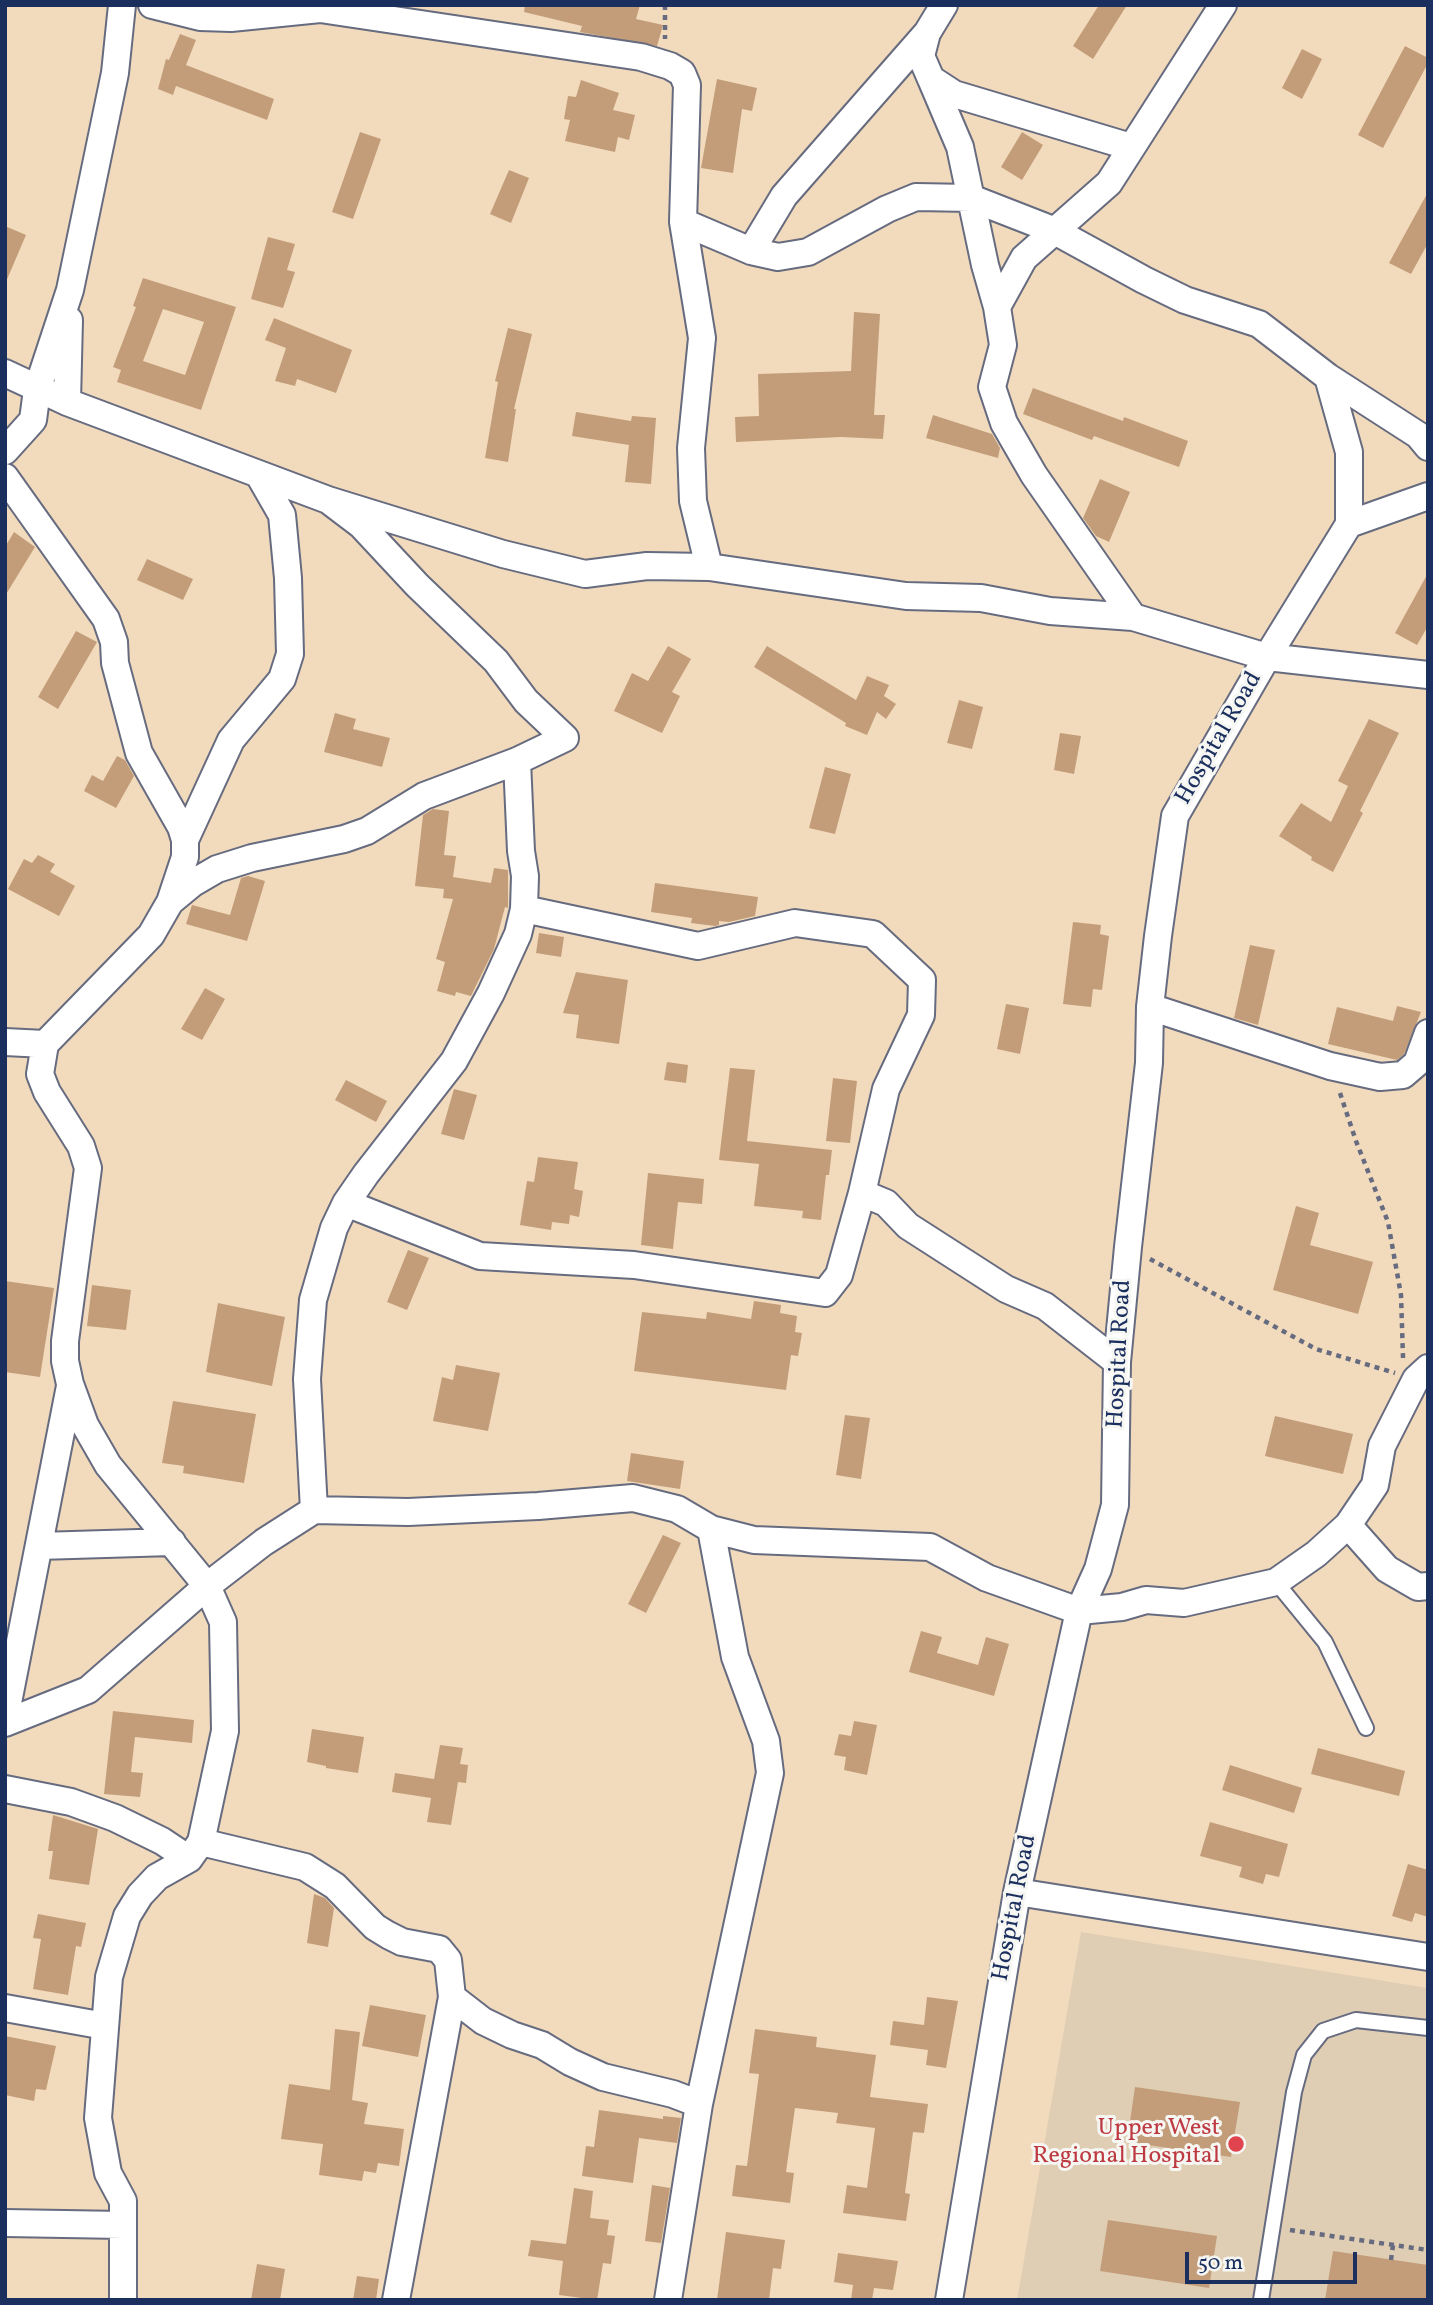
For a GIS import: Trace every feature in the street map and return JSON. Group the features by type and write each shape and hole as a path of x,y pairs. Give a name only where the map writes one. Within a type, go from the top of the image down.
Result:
{"street":[{"path":"5,451 33,420 37,390 70,290 114,73 122,5"},
{"path":"152,5 200,16 231,18 320,9 641,57 670,66 682,73 687,85 683,222 702,338 691,448 693,501 709,567"},
{"path":"751,251 784,196 927,33 944,5"},
{"path":"997,307 1024,258 1109,183 1223,5"},
{"path":"927,33 921,56 960,147 985,265 997,307 1003,345 992,387 1004,423 1034,475 1133,617"},
{"path":"932,79 954,94 1131,147"},
{"path":"683,222 751,251 778,257 808,252 887,209 916,197 971,198 1053,230 1185,300 1259,324 1328,377 1418,435 1428,447"},
{"path":"67,402 70,290"},
{"path":"5,373 67,402 328,500 503,554 585,574 647,566 709,567 906,596 982,598 1050,611 1133,617 1267,657 1428,675"},
{"path":"1328,377 1349,452 1349,524 1428,496"},
{"path":"185,840 231,740 282,679 290,654 288,578 282,515 259,475"},
{"path":"5,477 106,620 114,642 115,663 139,753 181,827 185,840 184,857 170,902 151,935 45,1044 40,1074 47,1092 80,1146 88,1168 65,1341 65,1361 70,1384 85,1425 108,1465 206,1586 223,1622 225,1731 195,1850 157,1877 140,1895 127,1916 109,1977 98,2118 108,2173 122,2201 122,2300"},
{"path":"170,902 193,883 217,869 252,858 344,839 367,831 424,796 517,761 565,738 526,701 496,661 417,585 361,526 328,500"},
{"name":"Hospital Road","path":"949,2300 1017,1892 1079,1611 1098,1569 1115,1505 1117,1362 1149,1063 1150,1007 1175,816 1267,657 1349,524"},
{"path":"314,1510 307,1379 313,1300 334,1228 346,1203 454,1061 491,993 518,934 524,909 525,876 521,851 517,761"},
{"path":"346,1203 480,1256 634,1265 825,1293 839,1275 862,1193 886,1089 921,1015 922,980 873,934 795,923 698,946 524,909"},
{"path":"1150,1007 1330,1066 1380,1077 1403,1075 1417,1063 1428,1034"},
{"path":"5,1042 45,1044"},
{"path":"862,1193 886,1203 908,1226 1006,1289 1045,1306 1117,1362"},
{"path":"5,1721 88,1690 206,1586 264,1542 314,1510 408,1512 633,1498 677,1509 711,1529 754,1539 930,1547 987,1578 1079,1611 1122,1607 1146,1600 1184,1603 1276,1581 1316,1555 1348,1525 1375,1485 1382,1446 1416,1374"},
{"path":"5,1721 70,1384"},
{"path":"1348,1525 1387,1569 1418,1587 1428,1586"},
{"path":"668,2300 699,2104 770,1773 766,1741 735,1657 711,1529"},
{"path":"39,1546 172,1542"},
{"path":"5,1788 71,1802 115,1818 162,1841 195,1850 305,1867 335,1886 375,1927 402,1942 439,1949 448,1960 452,1997 396,2300"},
{"path":"1017,1892 1428,1957"},
{"path":"452,1997 483,2021 542,2045 603,2077 673,2094 699,2104"},
{"path":"5,2008 105,2026"},
{"path":"5,2223 123,2225"}],"lane":[{"path":"1276,1581 1325,1642 1366,1728"},
{"path":"1261,2300 1294,2092 1304,2055 1323,2031 1356,2020 1428,2028"}],"path":[{"path":"665,5 666,51 670,66"},
{"path":"1128,1247 1316,1349 1416,1374 1388,1222 1330,1066"},
{"path":"1273,2227 1428,2250"},
{"path":"1391,2260 1393,2245"}],"shaded area":[{"name":"Upper West Regional Hospital","path":"1081,1932 1428,1988 1428,2300 1017,2300"}],"building":[{"path":"525,5 640,5 636,19 663,25 657,46 580,32 582,26 524,12"},
{"path":"1099,5 1127,5 1093,59 1073,46"},
{"path":"180,34 196,40 186,65 274,99 267,120 176,86 173,95 158,89 166,59 169,60"},
{"path":"1405,46 1428,58 1428,63 1383,148 1358,135"},
{"path":"1302,49 1322,59 1302,99 1282,88"},
{"path":"717,79 757,88 752,111 742,109 733,173 701,168"},
{"path":"581,80 619,93 613,110 635,115 629,140 618,137 615,152 565,141 570,120 564,119 568,96 576,97"},
{"path":"360,132 381,139 353,219 332,212"},
{"path":"1022,132 1043,145 1022,180 1001,167"},
{"path":"509,170 529,178 511,223 490,214"},
{"path":"1428,192 1428,243 1411,274 1389,263"},
{"path":"5,226 26,235 5,284"},
{"path":"268,237 295,244 287,270 295,272 283,308 251,299"},
{"path":"143,278 236,307 201,410 117,382 121,370 113,367 136,307 133,306","holes":["163,309 204,322 185,375 143,361"]},
{"path":"854,312 880,314 874,415 885,415 883,439 841,437 736,442 735,417 759,416 758,374 851,371"},
{"path":"274,318 352,350 336,393 297,379 295,386 275,381 286,348 265,340"},
{"path":"508,328 532,334 514,409 508,462 485,458 498,382 495,381"},
{"path":"1033,388 1123,421 1124,417 1188,441 1179,467 1094,436 1092,440 1023,414"},
{"path":"576,412 631,421 632,416 656,418 651,484 625,482 629,445 572,436"},
{"path":"933,415 992,434 1000,448 998,458 926,438"},
{"path":"1100,479 1130,492 1109,542 1096,536 1083,518"},
{"path":"14,532 35,547 5,596 5,547"},
{"path":"147,559 193,579 183,600 137,580"},
{"path":"1428,573 1428,626 1417,645 1395,633"},
{"path":"76,631 97,642 58,709 38,697"},
{"path":"668,646 691,659 672,692 680,696 662,733 614,711 632,673 648,681"},
{"path":"767,646 856,700 867,676 889,685 884,696 896,704 886,719 877,712 867,735 845,726 846,723 754,667"},
{"path":"959,700 983,707 972,749 947,743"},
{"path":"335,713 356,719 353,729 390,738 382,767 324,752"},
{"path":"1369,719 1399,733 1333,872 1311,860 1312,857 1279,836 1301,803 1331,822 1348,786 1338,781"},
{"path":"1060,733 1081,736 1074,774 1054,770"},
{"path":"117,756 125,760 134,776 116,808 84,791 92,775 103,781"},
{"path":"825,767 851,774 835,834 809,828"},
{"path":"433,809 449,811 444,855 456,856 453,877 491,883 494,868 508,870 508,908 505,907 494,949 471,996 456,992 455,996 437,991 445,962 436,959 453,899 443,898 444,889 415,886 423,815"},
{"path":"38,855 55,864 50,872 75,886 59,916 8,889 24,859 32,863"},
{"path":"248,876 265,881 247,941 186,924 192,905 230,915 241,878"},
{"path":"655,883 758,897 755,916 729,922 719,921 719,925 715,926 691,923 692,918 651,912"},
{"path":"1073,922 1101,925 1100,934 1109,936 1102,990 1093,989 1091,1007 1063,1004"},
{"path":"539,933 564,937 561,957 536,953"},
{"path":"1250,945 1275,950 1258,1025 1234,1018"},
{"path":"576,972 628,980 619,1044 576,1038 579,1015 563,1013"},
{"path":"205,988 225,999 202,1040 181,1029"},
{"path":"1006,1004 1029,1008 1020,1054 997,1049"},
{"path":"1397,1006 1421,1012 1404,1054 1397,1060 1328,1044 1337,1007 1393,1021"},
{"path":"667,1062 688,1065 686,1083 664,1080"},
{"path":"730,1068 755,1070 747,1141 832,1150 821,1220 802,1218 803,1211 754,1206 759,1164 719,1160"},
{"path":"833,1078 857,1081 850,1143 826,1141"},
{"path":"346,1080 387,1101 376,1122 335,1100"},
{"path":"454,1089 477,1095 464,1140 441,1134"},
{"path":"538,1157 578,1162 574,1189 583,1191 579,1217 570,1215 569,1224 552,1222 551,1230 520,1225 527,1181 534,1182"},
{"path":"648,1173 704,1179 702,1204 678,1202 673,1249 641,1245"},
{"path":"1296,1206 1319,1213 1310,1245 1373,1262 1358,1314 1273,1290"},
{"path":"408,1250 429,1258 407,1310 387,1302"},
{"path":"5,1281 54,1288 40,1377 5,1372"},
{"path":"92,1285 131,1290 126,1330 87,1326"},
{"path":"754,1301 781,1305 780,1313 797,1316 795,1332 802,1333 798,1356 791,1355 786,1390 634,1371 642,1312 706,1319 707,1312 751,1319"},
{"path":"218,1303 285,1317 272,1386 206,1372"},
{"path":"456,1365 500,1373 488,1431 433,1421 442,1377 453,1380"},
{"path":"173,1401 256,1414 244,1483 183,1473 184,1466 162,1463"},
{"path":"845,1415 870,1418 861,1479 836,1475"},
{"path":"1275,1416 1353,1434 1343,1474 1265,1456"},
{"path":"631,1453 684,1461 680,1489 627,1481"},
{"path":"663,1535 681,1543 646,1613 628,1604"},
{"path":"921,1631 942,1637 937,1653 978,1665 986,1637 1009,1644 994,1696 909,1672"},
{"path":"113,1711 194,1720 192,1743 135,1737 131,1772 143,1773 140,1797 104,1794"},
{"path":"854,1721 877,1725 867,1775 844,1770 846,1757 834,1755 839,1734 851,1736"},
{"path":"312,1729 364,1737 358,1773 307,1762"},
{"path":"440,1745 463,1748 460,1764 468,1765 466,1783 458,1782 451,1825 427,1822 431,1798 392,1792 395,1773 434,1779"},
{"path":"1318,1748 1405,1771 1399,1796 1311,1774"},
{"path":"1230,1765 1302,1788 1294,1813 1222,1790"},
{"path":"53,1815 98,1829 89,1885 49,1879 53,1851 48,1851"},
{"path":"1210,1822 1288,1844 1279,1877 1266,1874 1263,1884 1239,1877 1242,1867 1200,1856"},
{"path":"1408,1864 1428,1870 1428,1917 1415,1913 1412,1922 1392,1916"},
{"path":"314,1894 325,1898 334,1908 328,1947 307,1943"},
{"path":"38,1914 86,1923 81,1947 76,1946 68,1995 33,1989 41,1939 33,1938"},
{"path":"927,1997 958,2001 946,2068 926,2065 928,2050 890,2045 893,2021 924,2025"},
{"path":"370,2005 426,2015 418,2057 362,2046"},
{"path":"335,2029 360,2032 352,2100 368,2103 364,2124 404,2129 399,2166 378,2163 376,2173 364,2171 362,2181 319,2175 323,2144 281,2139 289,2084 330,2090"},
{"path":"755,2029 817,2037 816,2047 876,2055 870,2097 928,2104 924,2133 913,2132 905,2193 910,2194 906,2221 843,2213 847,2185 867,2188 875,2128 836,2123 838,2113 795,2108 786,2172 794,2173 790,2203 732,2196 736,2165 747,2166 759,2074 749,2073"},
{"path":"5,2036 56,2046 46,2090 36,2089 34,2101 5,2095"},
{"path":"1135,2087 1240,2102 1231,2157 1127,2142"},
{"path":"599,2110 663,2119 663,2116 681,2118 677,2143 639,2138 633,2183 582,2176 586,2146 594,2147"},
{"path":"652,2185 670,2188 661,2243 645,2241"},
{"path":"574,2188 593,2191 590,2218 609,2220 607,2235 615,2236 611,2264 603,2263 597,2300 559,2295 563,2261 528,2256 531,2240 566,2244"},
{"path":"1108,2220 1217,2236 1209,2288 1100,2271"},
{"path":"726,2232 785,2240 781,2269 773,2268 769,2300 717,2300"},
{"path":"1333,2251 1428,2265 1428,2300 1325,2300"},
{"path":"838,2253 898,2261 893,2290 874,2288 872,2300 851,2300 853,2285 834,2282"},
{"path":"257,2264 285,2269 280,2300 251,2300"},
{"path":"357,2276 379,2279 376,2300 353,2300"}],"place":[{"name":"Upper West Regional Hospital","path":"1236,2144"}]}
